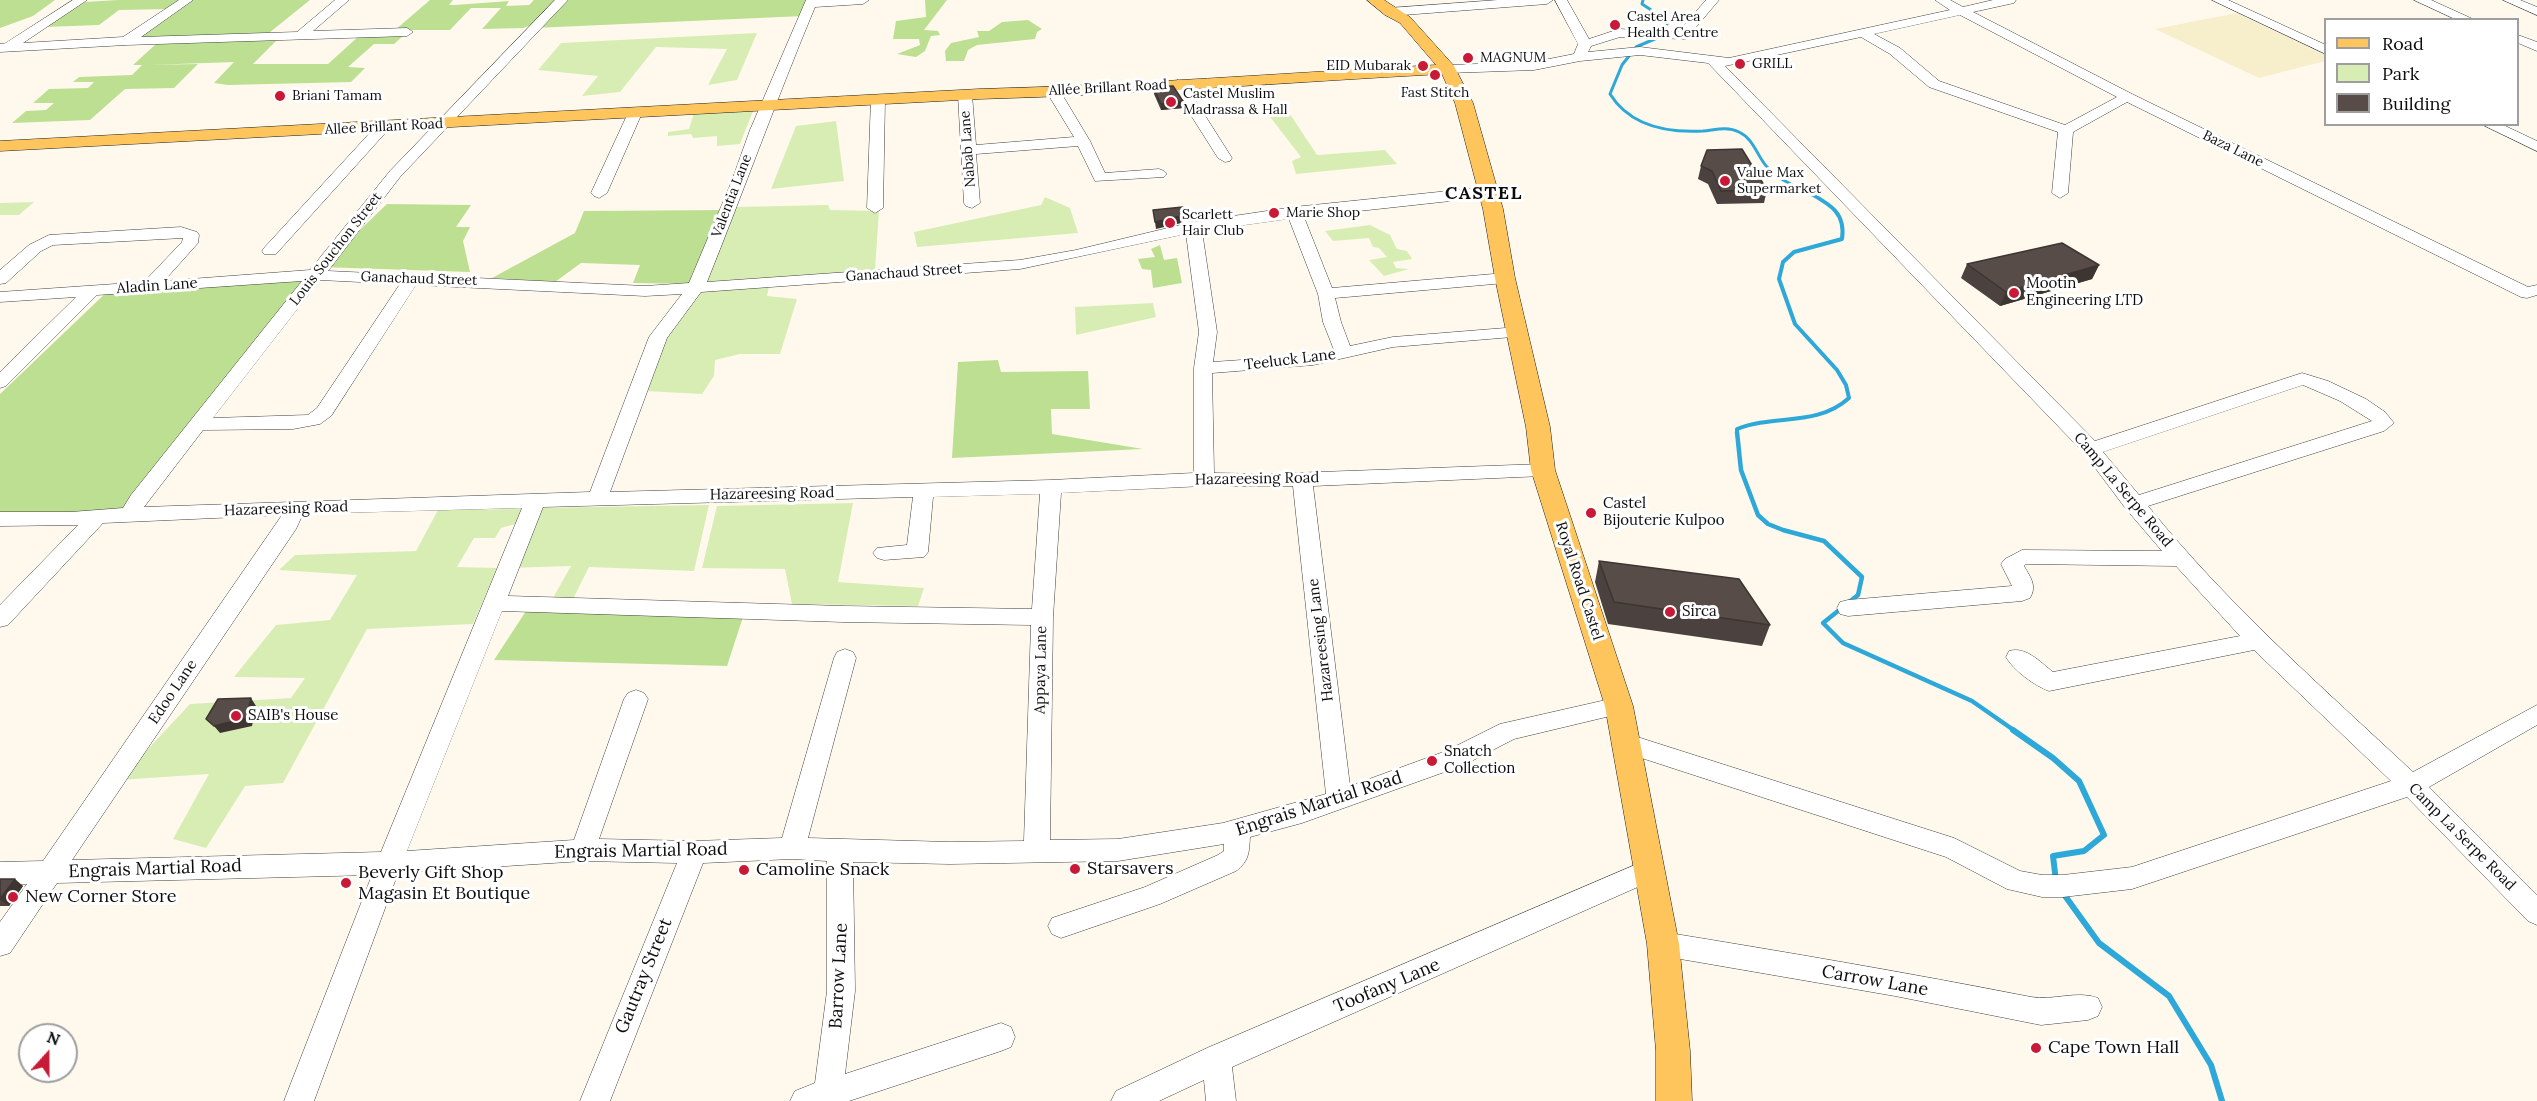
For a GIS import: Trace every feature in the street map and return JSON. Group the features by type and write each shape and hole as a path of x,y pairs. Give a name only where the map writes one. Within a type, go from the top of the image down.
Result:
{"main road":[{"name":"Royal Road Castel","path":"1375,0 1411,26 1448,69 1464,103 1492,209 1538,427 1543,470 1619,706 1628,744 1663,944 1673,1051 1674,1101"},
{"name":"Allée Brillant Road","path":"767,106 965,95 1096,91 1179,84 1448,69"},
{"name":"Allee Brillant Road","path":"0,146 767,106"}],"street":[{"path":"4,48 81,0"},
{"path":"126,41 188,0"},
{"path":"301,35 343,0"},
{"name":"Louis Souchon Street","path":"130,514 138,500 395,174 562,0"},
{"path":"811,2 863,0"},
{"path":"1390,12 1547,0"},
{"path":"1561,0 1585,44 1580,57"},
{"path":"1585,44 1619,33 1682,35 1713,0"},
{"name":"Baza Lane","path":"1941,0 2127,98 2532,291"},
{"path":"1448,69 1534,66 1580,57 1640,51 1675,54 1714,62 1737,60 2010,0"},
{"path":"2218,0 2324,50"},
{"path":"2420,0 2464,18"},
{"path":"2509,0 2537,11"},
{"name":"Valentia Lane","path":"598,498 658,338 696,287 740,183 757,130 811,2"},
{"path":"4,48 126,41 407,32"},
{"path":"1862,32 1895,51 1934,84 2066,130 2127,98"},
{"path":"2519,40 2537,46"},
{"name":"Camp La Serpe Road","path":"1714,62 2091,449 2133,504 2258,641 2410,785 2537,913"},
{"path":"1179,84 1225,158"},
{"path":"1053,91 1083,141 1100,178 1159,174"},
{"name":"Nabab Lane","path":"965,95 972,203"},
{"path":"875,208 878,99"},
{"path":"599,193 635,113"},
{"path":"2492,126 2537,147"},
{"path":"270,251 383,127"},
{"path":"2060,194 2062,153 2066,130"},
{"path":"968,150 1083,141"},
{"name":"Ganachaud Street","path":"315,275 645,291 1031,264 1193,227 1294,212 1487,192"},
{"path":"1294,212 1326,294 1332,322 1344,353"},
{"path":"1193,227 1208,332 1203,368 1204,479"},
{"path":"0,279 35,248 49,240 181,232 191,235 190,243 149,286"},
{"name":"Aladin Lane","path":"0,297 315,275"},
{"path":"1326,294 1505,278"},
{"path":"198,424 293,423 313,420 324,412 412,279"},
{"path":"0,382 93,290"},
{"name":"Teeluck Lane","path":"1203,368 1313,360 1393,342 1518,332"},
{"path":"2091,449 2302,379 2321,385 2377,414 2384,423 2378,428 2133,504"},
{"name":"Hazareesing Road","path":"0,519 598,498 924,491 1204,479 1302,479 1543,470"},
{"name":"Hazareesing Lane","path":"1302,479 1339,801"},
{"name":"Appaya Lane","path":"1037,852 1042,616 1051,487"},
{"path":"884,553 917,552 924,491"},
{"path":"299,1101 389,863 535,501"},
{"name":"Edoo Lane","path":"0,944 289,524 295,509"},
{"path":"0,619 97,517"},
{"path":"1848,608 2022,593 2023,583 2012,564 2022,557 2182,560"},
{"path":"493,603 843,614 1042,616"},
{"path":"2017,657 2049,682 2258,641"},
{"path":"792,848 845,658"},
{"path":"583,850 636,699"},
{"name":"Engrais Martial Road","path":"0,873 389,863 583,850 694,852 792,848 840,851 1037,852 1118,850 1238,830 1339,801 1455,758 1508,731 1619,706"},
{"path":"1628,744 1954,849 2016,881 2042,886 2063,886 2132,878 2410,785 2537,714"},
{"path":"1061,926 1151,896 1227,863 1236,856 1238,830"},
{"name":"Barrow Lane","path":"820,1099 841,991 843,927 840,851"},
{"name":"Gautray Street","path":"595,1101 694,852"},
{"name":"Toofany Lane","path":"1126,1101 1217,1058 1496,940 1649,870"},
{"name":"Carrow Lane","path":"1663,944 1895,983 2041,1012 2088,1007"},
{"path":"820,1099 1001,1037"},
{"path":"1217,1058 1221,1101"}],"shaded area":[{"path":"2237,13 2324,55 2324,61 2259,78 2155,29"}],"green space":[{"path":"0,0 55,0 33,16 0,28"},
{"path":"182,0 169,9 119,10 99,25 44,27 85,2"},
{"path":"193,0 310,0 264,37 137,40"},
{"path":"430,0 453,0 449,5 509,1 506,6 529,5 534,0 554,0 531,25 523,28 482,29 501,8 471,8 450,30 395,30"},
{"path":"561,0 811,0 803,16 534,28"},
{"path":"925,0 947,0 924,30 938,31 940,35 931,36 925,51 916,57 897,54 920,45 919,39 893,39 896,21 926,17"},
{"path":"1028,20 1042,29 1037,32 1035,39 977,45 968,50 964,61 946,61 945,51 951,43 979,37 977,31 989,31 1002,22"},
{"path":"757,33 737,80 708,85 727,49 656,47 620,92 582,96 598,76 538,70 561,43"},
{"path":"359,36 403,36 394,44 374,44 348,67 365,68 351,82 228,85 214,83 234,62 149,65 198,64 174,88 125,89 90,120 12,123 26,111 46,110 54,103 33,103 49,89 88,88 94,82 73,82 79,77 132,75 142,65 133,65 156,44 277,40 253,64 328,64"},
{"path":"1284,105 1317,155 1385,150 1397,164 1296,174 1292,161 1301,157 1264,109"},
{"path":"753,111 740,144 717,146 717,136 693,138 691,134 668,136 668,132 689,129 694,113"},
{"path":"836,121 844,181 771,189 796,126"},
{"path":"1045,197 1070,208 1078,233 917,247 914,232 1041,205"},
{"path":"34,202 19,215 0,215 0,203"},
{"path":"387,204 471,205 456,227 470,227 463,241 470,272 321,267"},
{"path":"828,205 830,210 879,211 875,270 698,284 736,207"},
{"path":"728,210 698,284 633,283 640,265 581,263 555,282 492,278 575,233 584,211"},
{"path":"1370,225 1390,235 1397,249 1407,251 1412,259 1393,262 1396,268 1409,269 1384,276 1369,260 1387,257 1379,248 1373,247 1369,238 1333,241 1325,231"},
{"path":"1160,245 1164,260 1177,258 1182,283 1153,288 1151,270 1142,269 1138,259 1155,257 1151,249"},
{"path":"304,280 122,515 0,515 0,394 110,289"},
{"path":"769,286 767,296 797,299 780,354 740,354 715,360 714,376 702,394 645,391 661,341 698,292"},
{"path":"1153,303 1156,317 1076,335 1075,307"},
{"path":"998,360 1001,372 1088,371 1090,409 1051,409 1052,434 1143,449 952,458 958,362"},
{"path":"853,503 838,582 924,588 918,606 792,604 785,569 702,568 717,506"},
{"path":"709,505 694,571 589,567 572,601 549,605 571,566 507,568 539,508"},
{"path":"524,509 515,524 501,528 495,538 474,538 457,567 497,568 473,624 367,629 283,783 245,786 206,848 173,839 209,774 119,780 190,704 291,698 305,678 234,677 276,625 330,620 357,575 279,570 295,555 416,551 438,510"},
{"path":"526,611 743,617 727,666 494,660"}],"building":[{"path":"1173,86 1183,101 1161,104 1153,87"},
{"path":"1742,149 1767,190 1721,191 1712,171 1701,166 1707,150"},
{"path":"1183,207 1189,214 1155,222 1153,210"},
{"path":"2062,243 2099,265 2006,292 1967,264"},
{"path":"1599,561 1739,579 1770,625 1614,602"},
{"path":"251,698 246,718 214,726 206,719 218,699"},
{"path":"0,879 15,879 0,899"}],"waterway":[{"path":"1643,0 1642,4 1662,17 1667,24"},
{"path":"1636,47 1657,38"},
{"path":"1629,56 1622,65 1610,94 1628,114 1663,129 1676,131 1726,129 1739,132 1748,139 1771,172 1810,194"},
{"path":"1737,432 1737,429 1751,425 1810,417 1837,407 1849,398 1846,385 1837,370 1795,324 1779,279 1783,262 1794,252 1842,239 1843,230 1839,215 1829,205 1808,192"},
{"path":"1737,432 1741,470 1758,515 1768,524 1783,530 1824,541 1862,577 1858,595 1823,623 1843,643 1972,701 2015,731"},
{"path":"2013,730 2053,758 2079,781 2104,835 2084,851 2053,856 2056,881"},
{"path":"2063,893 2099,943 2169,996 2211,1065 2222,1101"}],"place":[{"name":"Castel Area Health Centre","path":"1615,25"},
{"name":"MAGNUM","path":"1468,58"},
{"name":"GRILL","path":"1740,64"},
{"name":"EID Mubarak","path":"1423,66"},
{"name":"Fast Stitch","path":"1435,75"},
{"name":"Briani Tamam","path":"280,96"},
{"name":"Castel Muslim Madrassa & Hall","path":"1171,102"},
{"name":"Value Max Supermarket","path":"1725,181"},
{"name":"Marie Shop","path":"1274,213"},
{"name":"Scarlett Hair Club","path":"1170,223"},
{"name":"Mootin Engineering LTD","path":"2014,293"},
{"name":"Castel Bijouterie Kulpoo","path":"1591,513"},
{"name":"Sirca","path":"1670,612"},
{"name":"SAIB's House","path":"236,716"},
{"name":"Snatch Collection","path":"1432,761"},
{"name":"Starsavers","path":"1075,869"},
{"name":"Camoline Snack","path":"744,870"},
{"name":"Beverly Gift Shop Magasin Et Boutique","path":"346,883"},
{"name":"New Corner Store","path":"13,897"},
{"name":"Cape Town Hall","path":"2036,1048"}],"district":[{"name":"CASTEL","path":"1484,194"}]}
